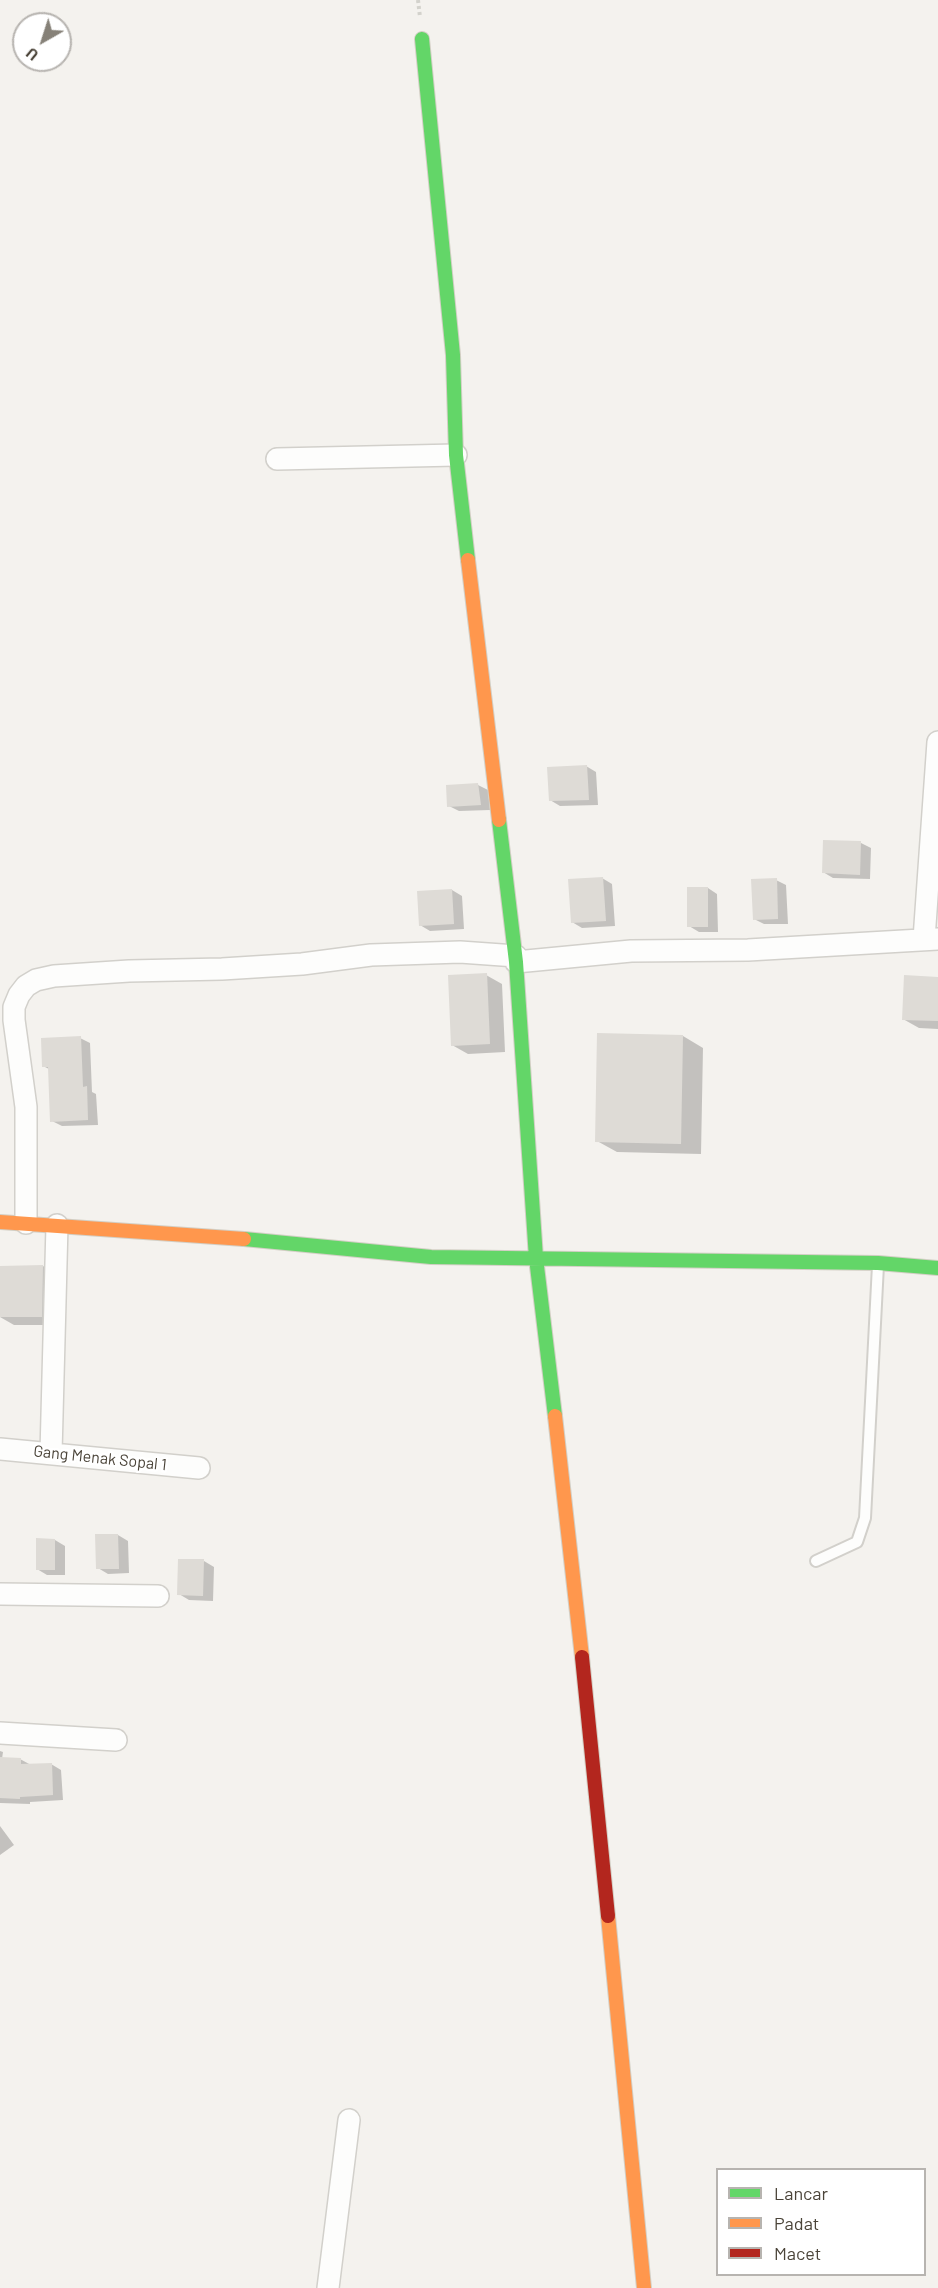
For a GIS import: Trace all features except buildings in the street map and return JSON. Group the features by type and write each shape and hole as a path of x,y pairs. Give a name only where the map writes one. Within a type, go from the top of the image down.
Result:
{"street":[{"path":"422,39 453,355 456,455 527,959 536,1258 574,1574 644,2288"},
{"path":"277,459 456,455"},
{"path":"26,1223 26,1107 14,1007 26,986 36,980 54,976 107,972 302,964 371,955 460,952 527,959 631,951 748,950 846,946 931,939 938,742"},
{"path":"0,1222 254,1240 431,1257 878,1263 938,1268"},
{"path":"51,1453 57,1225"},
{"name":"Gang Menak Sopal 1","path":"0,1449 199,1468"},
{"path":"0,1594 158,1596"},
{"path":"0,1733 116,1740"},
{"path":"328,2288 349,2120"}],"lane":[{"path":"816,1561 857,1542 865,1518 878,1263"}],"traffic: fast":[{"path":"422,39 453,355 456,455 468,560"},
{"path":"499,820 516,962 536,1258 555,1416"},
{"path":"244,1239 431,1257 878,1263 938,1268"}],"traffic: slow":[{"path":"468,560 499,820"},
{"path":"0,1222 244,1239"},
{"path":"555,1416 582,1657"},
{"path":"608,1916 644,2288"}],"traffic: jam":[{"path":"582,1657 608,1916"}]}
